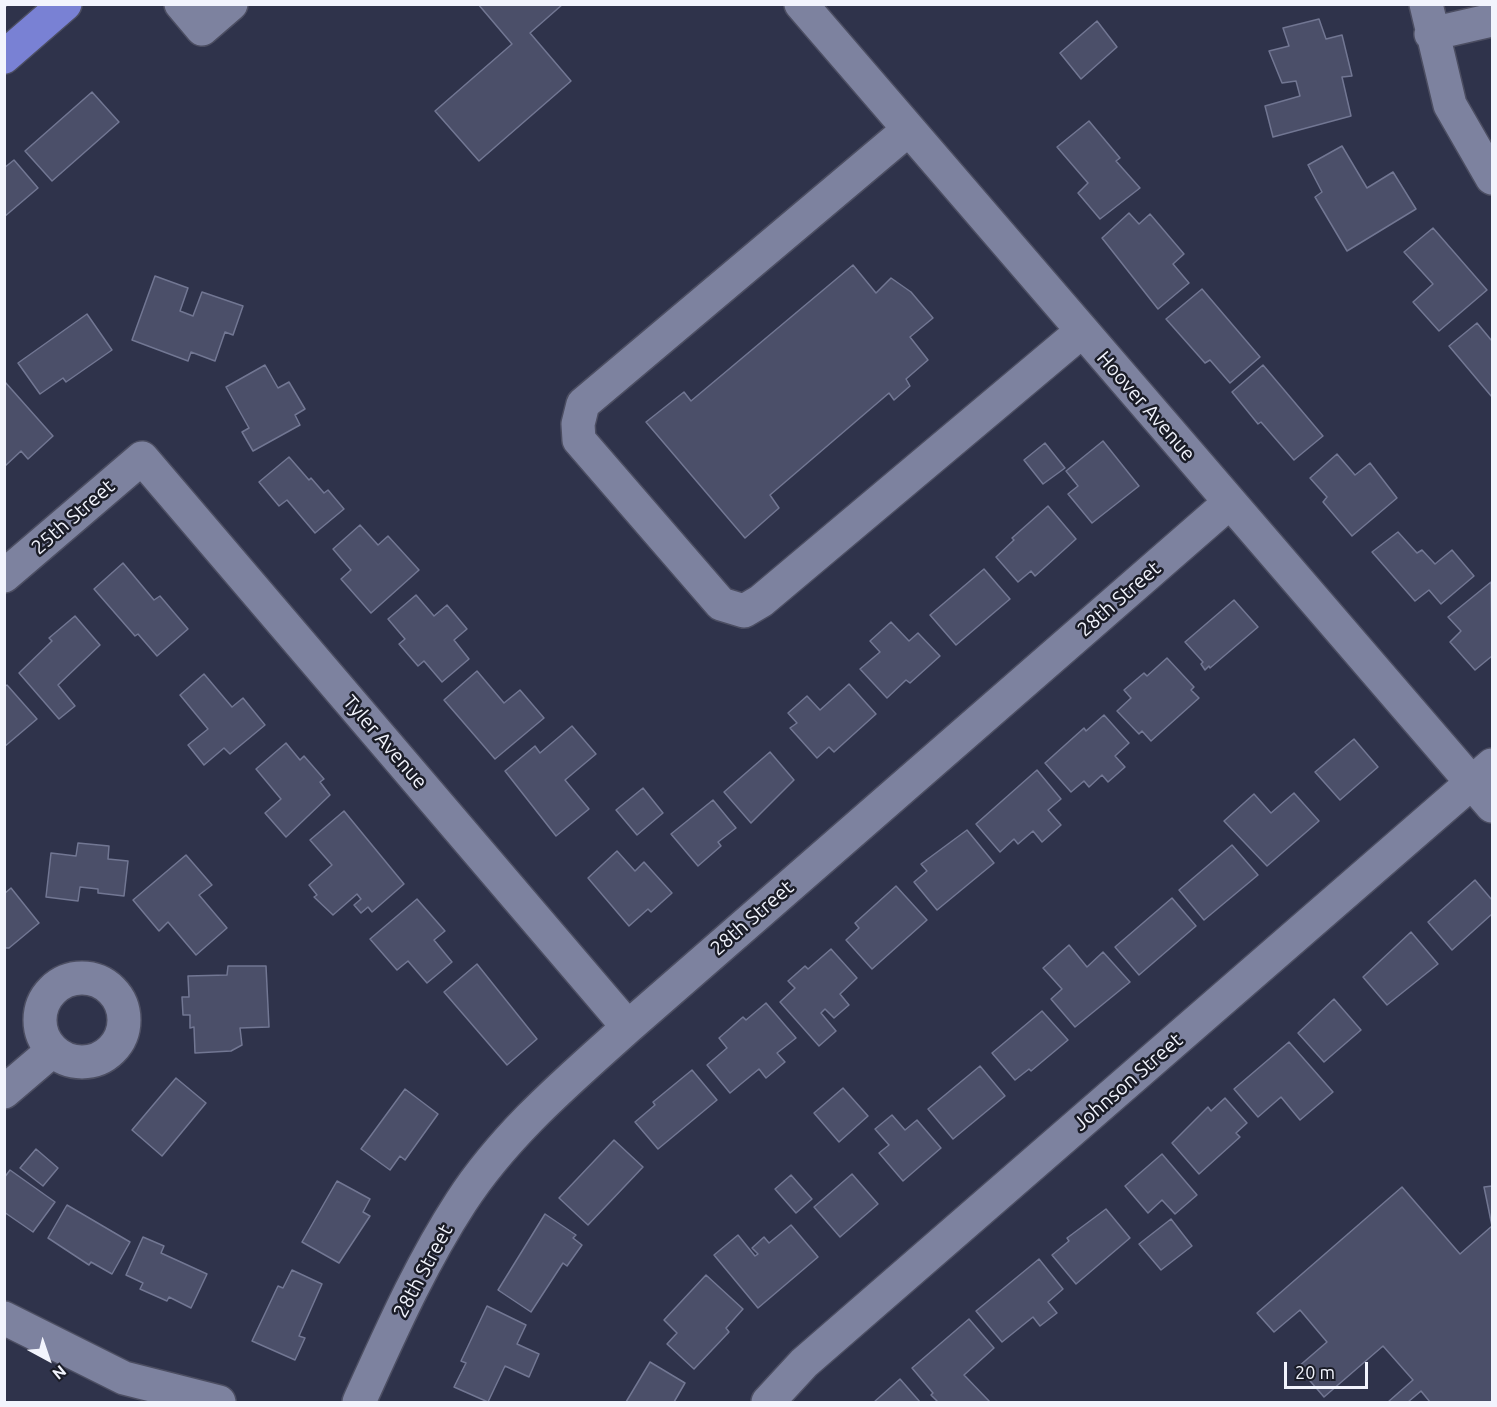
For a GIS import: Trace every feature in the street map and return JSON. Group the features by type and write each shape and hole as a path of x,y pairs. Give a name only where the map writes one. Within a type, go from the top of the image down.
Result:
{"main road":[{"path":"4,57 65,4"}],"street":[{"path":"181,4 202,29 231,4"},
{"name":"Hoover Avenue","path":"801,4 1229,503 1486,785"},
{"path":"1492,20 1428,19 1450,105 1492,178"},
{"path":"908,130 583,404 578,424 579,440 722,604 744,611 761,602 1081,332"},
{"name":"25th Street","path":"4,576 142,458"},
{"name":"Tyler Avenue","path":"142,458 628,1027"},
{"name":"28th Street","path":"359,1402 405,1301 461,1202 509,1140 558,1089 1229,503"},
{"name":"Johnson Street","path":"768,1402 813,1355 1486,785"},
{"path":"4,1092 52,1051"},
{"path":"4,1318 124,1378 219,1402"}],"building":[{"path":"478,4 563,4 530,33 571,81 479,161 435,111 512,44"},
{"path":"1319,19 1326,39 1342,35 1352,76 1342,77 1351,116 1273,137 1265,106 1300,96 1296,81 1282,83 1269,51 1289,46 1283,28"},
{"path":"1097,21 1117,47 1081,79 1060,53"},
{"path":"92,92 119,122 52,181 25,151"},
{"path":"1089,121 1120,158 1116,161 1140,188 1100,219 1078,193 1088,183 1057,147"},
{"path":"1342,146 1367,188 1393,172 1416,209 1347,251 1315,197 1322,192 1308,165"},
{"path":"14,160 38,188 4,217 4,168"},
{"path":"1129,213 1139,224 1150,214 1184,254 1173,264 1189,283 1158,309 1102,238"},
{"path":"1433,228 1487,290 1439,331 1413,302 1433,284 1404,252"},
{"path":"853,265 876,293 891,278 911,292 933,318 910,337 928,360 906,379 910,386 894,400 889,393 770,495 779,508 745,538 646,422 684,392 691,401"},
{"path":"155,276 188,288 180,311 193,316 202,292 243,306 233,335 225,332 215,361 191,352 188,361 132,340"},
{"path":"1202,289 1260,357 1230,383 1210,360 1205,363 1166,319"},
{"path":"87,314 112,350 66,382 63,378 40,394 18,363"},
{"path":"1477,323 1492,341 1492,397 1449,346"},
{"path":"265,365 278,388 289,382 305,409 295,415 300,425 253,451 242,432 249,428 226,387"},
{"path":"1263,365 1323,436 1294,460 1261,422 1258,424 1232,392"},
{"path":"5,382 53,436 28,459 21,451 4,467"},
{"path":"1103,441 1139,486 1092,523 1068,494 1078,486 1066,471"},
{"path":"1045,443 1065,468 1043,484 1024,460"},
{"path":"1337,454 1355,475 1370,463 1397,498 1352,536 1323,502 1327,497 1310,478"},
{"path":"289,457 309,480 311,478 324,493 328,490 344,509 315,533 287,500 279,506 259,482"},
{"path":"1048,506 1076,539 1035,576 1031,571 1018,582 996,557 1014,540 1012,538"},
{"path":"360,525 378,545 388,536 419,570 371,613 341,579 351,570 333,549"},
{"path":"1398,532 1417,553 1422,550 1435,564 1452,550 1474,576 1441,604 1429,590 1415,601 1372,552"},
{"path":"123,563 154,600 160,596 188,629 157,656 138,634 135,636 94,589"},
{"path":"984,569 1010,599 956,645 930,615"},
{"path":"1491,582 1492,656 1475,670 1450,642 1461,631 1448,617"},
{"path":"416,595 434,616 447,605 467,629 454,640 469,659 442,682 424,661 418,666 399,644 405,639 388,619"},
{"path":"1234,600 1258,627 1205,670 1201,664 1203,662 1185,642"},
{"path":"75,616 100,645 58,685 75,706 59,719 19,673 52,641 49,638"},
{"path":"891,622 909,641 918,633 940,656 910,683 906,680 887,698 860,669 880,652 870,641"},
{"path":"1167,658 1194,687 1191,690 1199,698 1151,741 1142,731 1139,734 1117,711 1131,698 1124,690 1144,673 1147,676"},
{"path":"477,671 504,703 520,690 544,718 495,759 444,700"},
{"path":"204,674 232,707 243,698 265,725 230,754 224,748 204,765 188,745 208,729 180,695"},
{"path":"849,684 876,714 834,752 829,747 817,758 790,728 797,723 788,713 807,696 820,710"},
{"path":"7,685 37,719 4,747 4,687"},
{"path":"1104,715 1129,743 1115,756 1125,767 1108,782 1102,775 1089,787 1084,781 1071,792 1045,763 1084,728 1086,731"},
{"path":"572,726 596,754 565,780 589,809 556,836 505,771 535,746 540,753"},
{"path":"1354,739 1378,767 1340,800 1315,772"},
{"path":"286,743 300,760 304,756 324,779 320,782 330,795 286,837 265,813 281,799 256,769"},
{"path":"770,752 794,780 751,823 724,792"},
{"path":"1037,770 1061,799 1048,810 1061,825 1042,842 1033,831 1018,844 1014,839 1000,852 976,824"},
{"path":"643,788 663,813 637,835 616,810"},
{"path":"1294,793 1319,821 1267,866 1224,821 1254,794 1271,813"},
{"path":"713,800 736,828 718,842 721,846 698,866 671,834"},
{"path":"344,811 404,884 372,912 368,907 361,913 354,905 361,899 357,894 333,915 314,897 317,895 309,885 332,865 310,840"},
{"path":"967,830 994,863 937,910 914,882 927,871 921,864"},
{"path":"78,843 109,846 108,859 128,861 124,896 98,893 98,889 80,887 78,901 46,897 51,853 76,856"},
{"path":"1232,845 1258,875 1204,920 1179,890"},
{"path":"617,851 635,871 644,862 672,893 651,912 648,909 629,926 588,878"},
{"path":"186,855 212,885 199,895 227,928 196,955 168,922 159,931 133,900"},
{"path":"1475,880 1492,900 1492,914 1452,950 1428,922"},
{"path":"896,886 927,920 872,969 846,940 859,928 855,923"},
{"path":"11,888 39,923 9,948 4,948 4,894"},
{"path":"1172,898 1196,926 1139,975 1115,947"},
{"path":"417,899 445,931 434,940 452,962 427,983 408,961 397,970 370,939"},
{"path":"1411,932 1438,964 1387,1005 1363,977"},
{"path":"1069,945 1087,967 1103,952 1130,982 1075,1027 1051,999 1062,989 1043,968"},
{"path":"831,949 857,978 840,994 849,1005 834,1018 825,1009 821,1013 836,1031 819,1046 780,1002 795,988 788,981 805,966 808,969"},
{"path":"477,964 537,1039 507,1065 444,992"},
{"path":"228,966 266,966 269,1027 240,1028 242,1045 231,1051 195,1053 194,1027 190,1028 190,1015 183,1015 182,997 189,997 188,976 227,975"},
{"path":"1334,999 1361,1030 1324,1062 1298,1033"},
{"path":"766,1003 796,1038 777,1053 785,1062 766,1078 759,1069 730,1093 707,1065 727,1048 719,1038 743,1017 746,1020"},
{"path":"1042,1011 1068,1040 1031,1071 1029,1069 1015,1080 992,1053"},
{"path":"1289,1042 1333,1092 1300,1120 1281,1097 1258,1117 1234,1089"},
{"path":"980,1066 1005,1096 953,1139 928,1109"},
{"path":"692,1070 717,1100 658,1149 635,1122 655,1105 653,1102"},
{"path":"176,1078 206,1103 162,1156 132,1130"},
{"path":"843,1088 868,1116 839,1142 814,1113"},
{"path":"405,1089 438,1114 405,1160 400,1156 390,1170 361,1149"},
{"path":"1225,1098 1247,1123 1236,1133 1240,1137 1199,1174 1172,1143 1208,1107 1211,1111"},
{"path":"892,1115 905,1130 917,1120 941,1148 903,1181 879,1153 889,1145 875,1129"},
{"path":"614,1140 643,1167 588,1225 559,1198"},
{"path":"36,1149 58,1168 43,1186 20,1168"},
{"path":"1162,1154 1197,1195 1175,1214 1162,1200 1148,1213 1125,1186"},
{"path":"10,1170 55,1202 33,1232 4,1212 4,1178"},
{"path":"852,1174 878,1204 840,1237 814,1207"},
{"path":"791,1175 812,1199 796,1213 775,1189"},
{"path":"337,1181 370,1199 363,1212 370,1216 339,1263 302,1242"},
{"path":"1492,1186 1492,1226 1484,1187"},
{"path":"1402,1187 1460,1254 1492,1226 1492,1402 1430,1402 1421,1391 1408,1402 1388,1402 1413,1380 1383,1346 1324,1397 1298,1367 1327,1342 1300,1310 1274,1332 1257,1313"},
{"path":"67,1205 130,1242 112,1274 91,1262 89,1265 48,1238"},
{"path":"1106,1209 1130,1238 1076,1284 1052,1255 1069,1241 1067,1238"},
{"path":"545,1214 576,1235 573,1238 582,1245 567,1266 563,1263 531,1312 498,1290"},
{"path":"1171,1219 1192,1246 1161,1270 1139,1244"},
{"path":"791,1225 818,1257 758,1308 714,1255 738,1235 755,1256 758,1254 752,1248 764,1237 769,1243"},
{"path":"143,1237 164,1246 161,1253 207,1274 191,1308 169,1297 167,1301 140,1289 143,1283 126,1275"},
{"path":"1039,1259 1063,1289 1048,1302 1057,1313 1040,1326 1033,1317 1002,1342 976,1311"},
{"path":"292,1270 322,1284 299,1336 305,1338 295,1360 252,1341 278,1286 283,1288"},
{"path":"706,1275 743,1309 726,1328 729,1332 694,1369 667,1344 677,1333 664,1320"},
{"path":"487,1306 526,1325 517,1344 539,1354 529,1377 505,1366 488,1402 454,1387 466,1363 461,1361"},
{"path":"969,1319 994,1348 964,1375 990,1402 938,1402 912,1368"},
{"path":"650,1362 685,1383 674,1402 626,1402"},
{"path":"900,1379 920,1402 874,1402"}]}
